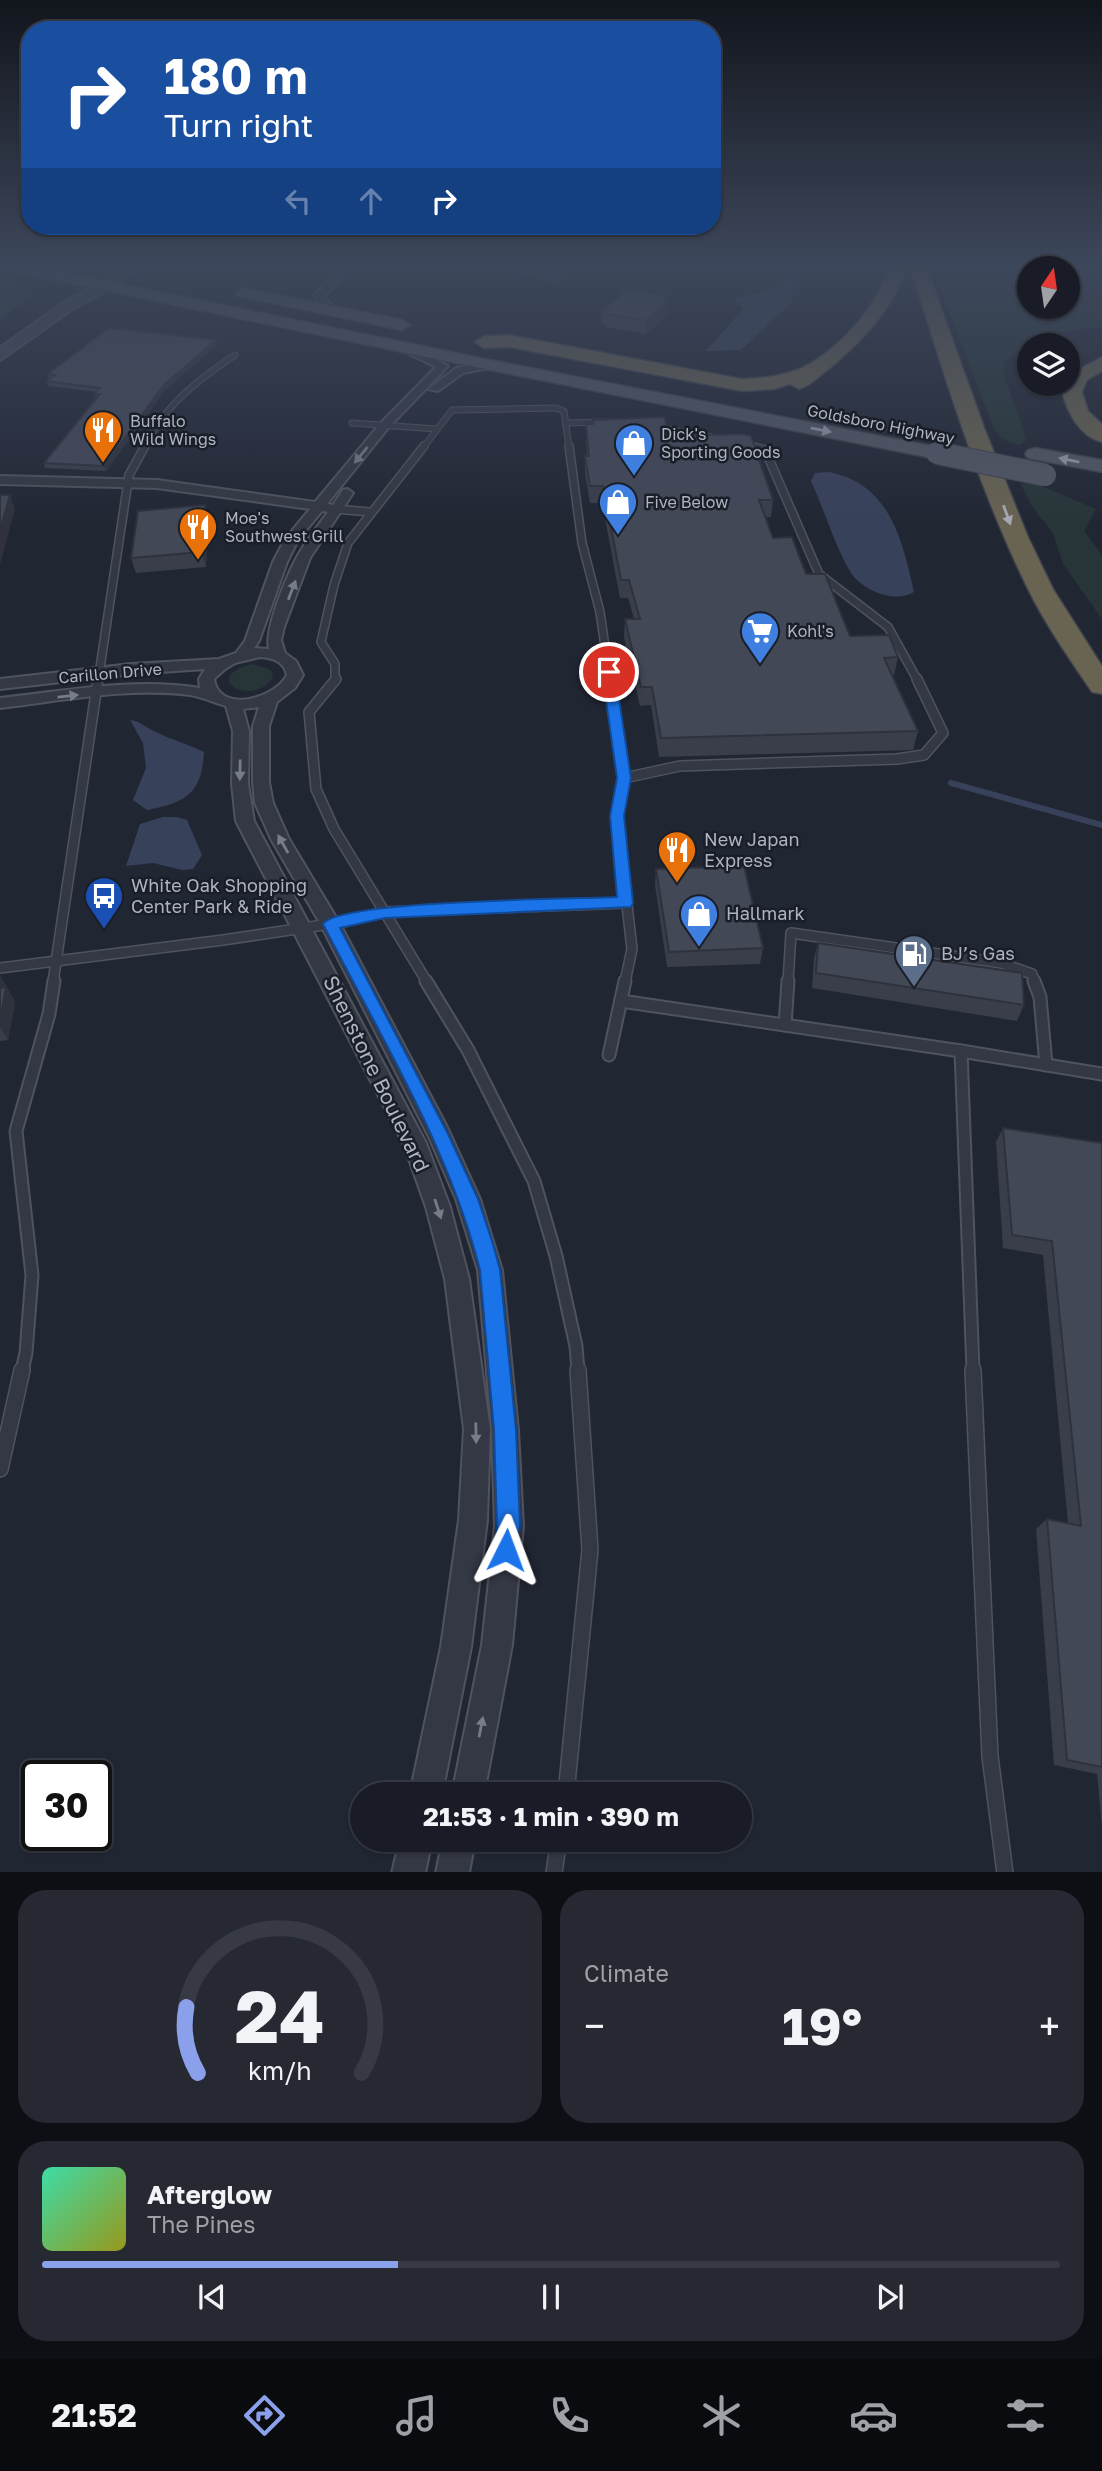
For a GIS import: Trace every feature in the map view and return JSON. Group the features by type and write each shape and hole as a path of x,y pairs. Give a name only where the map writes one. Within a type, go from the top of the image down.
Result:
{"highway":[{"path":"574,353 742,385 774,383 817,368"},
{"path":"754,398 790,388 833,353"},
{"path":"949,353 1031,574 1068,637 1102,686"},
{"path":"1102,363 1079,377 1072,392 1078,412 1102,436"}],"main road":[{"name":"Goldsboro Highway","path":"434,353 936,444 1035,454 1102,466"},
{"path":"501,353 700,394 754,398"},
{"name":"Goldsboro Highway","path":"541,353 754,398 936,444"},
{"path":"936,444 1079,482"}],"street":[{"path":"278,654 243,654 220,664 212,671 208,681 215,695 247,704 270,699 286,690 295,675 292,665 278,654 274,640 303,558 327,508 384,426 443,366 416,353"},
{"path":"243,654 255,634 280,562 292,539 327,508 444,380 460,370 490,365"},
{"path":"0,480 157,484 327,508"},
{"name":"Carillon Drive","path":"0,684 220,664"},
{"name":"Carillon Drive","path":"0,703 173,687 215,695"},
{"name":"Shenstone Boulevard","path":"270,699 261,726 261,782 264,803 280,839 330,924 439,1134 468,1199 490,1270 505,1430 509,1526 497,1645 470,1782"},
{"name":"Shenstone Boulevard","path":"233,702 241,731 240,784 246,821 415,1143 449,1246 463,1314 477,1429 473,1520 456,1647 428,1782"},
{"path":"408,1872 413,1852"},
{"path":"452,1872 456,1852"}],"lane":[{"path":"0,1469 26,1353 32,1275 16,1130 49,1014 127,483 129,475 141,462 151,434 159,422 213,369 235,355"},
{"path":"567,1782 590,1550 576,1346 556,1256 534,1181 468,1050 334,829 316,789 309,712 337,680 339,671 335,660 321,642 348,543 452,410 556,408 564,411 582,542 600,612 624,778 617,816 632,948 609,1055"},
{"path":"565,423 613,422"},
{"path":"352,423 437,429"},
{"path":"652,426 718,439"},
{"path":"624,778 680,766 897,759 924,755 943,733 931,705 888,627 819,574 765,450 731,441"},
{"path":"327,508 370,512"},
{"path":"0,968 330,924 385,912 626,903"},
{"path":"785,1024 791,933 1001,963 1032,974 1040,997 1046,1065"},
{"path":"621,1000 1102,1074"},
{"path":"961,1051 961,1107 990,1756 1005,1872"},
{"path":"554,1872 557,1852"}],"shaded area":[{"path":"965,353 1015,353 1004,363 1005,378 1026,440 1020,445 1006,441 992,424"},
{"path":"1032,482 1096,509 1084,531 1102,555 1102,619 1063,564 1053,533 1031,505 1021,484"},
{"path":"253,664 271,670 273,678 264,687 246,691 229,683 230,675 239,668"}],"water":[{"path":"829,472 850,478 880,501 898,534 914,592 898,597 880,594 863,585 851,573 811,481 815,473"},
{"path":"130,720 204,752 200,778 189,794 181,800 147,810 133,800 146,768 143,743"},
{"path":"163,817 187,820 202,855 193,869 182,870 153,863 126,866 140,824"}],"building":[{"path":"75,353 201,353 164,385 104,466 44,463 100,394 95,394 100,388 47,381 55,375 48,374"},
{"path":"664,417 670,436 751,436 773,500 759,500 773,538 792,537 806,574 825,574 850,636 889,635 898,657 884,658 918,731 661,738 652,687 641,687 625,619 640,619 629,580 621,580 603,486 590,486 585,456 589,456 586,424 593,424 593,420"},
{"path":"0,495 10,495 0,530"},
{"path":"205,505 202,552 131,558 138,511"},
{"path":"744,866 763,948 669,952 656,869"},
{"path":"818,943 1022,973 1024,1005 816,973"},
{"path":"6,987 0,1020 0,988"},
{"path":"1003,1128 1102,1143 1102,1767 1067,1760 1047,1519 1081,1526 1052,1241 1012,1235"}],"waterway":[{"path":"951,783 1102,825"}],"place":[{"name":"Buffalo Wild Wings","path":"103,464"},
{"name":"Dick's Sporting Goods","path":"634,477"},
{"name":"Five Below","path":"618,536"},
{"name":"Moe's Southwest Grill","path":"198,561"},
{"name":"Kohl's","path":"760,665"},
{"name":"New Japan Express","path":"677,884"},
{"name":"White Oak Shopping Center Park & Ride","path":"104,930"},
{"name":"Hallmark","path":"699,948"},
{"name":"BJ’s Gas","path":"914,988"}],"route":[{"path":"506,1550 509,1526 505,1430 490,1270 483,1244 468,1199 439,1134 330,924 385,912 626,903 617,816 624,778 609,672"}]}
